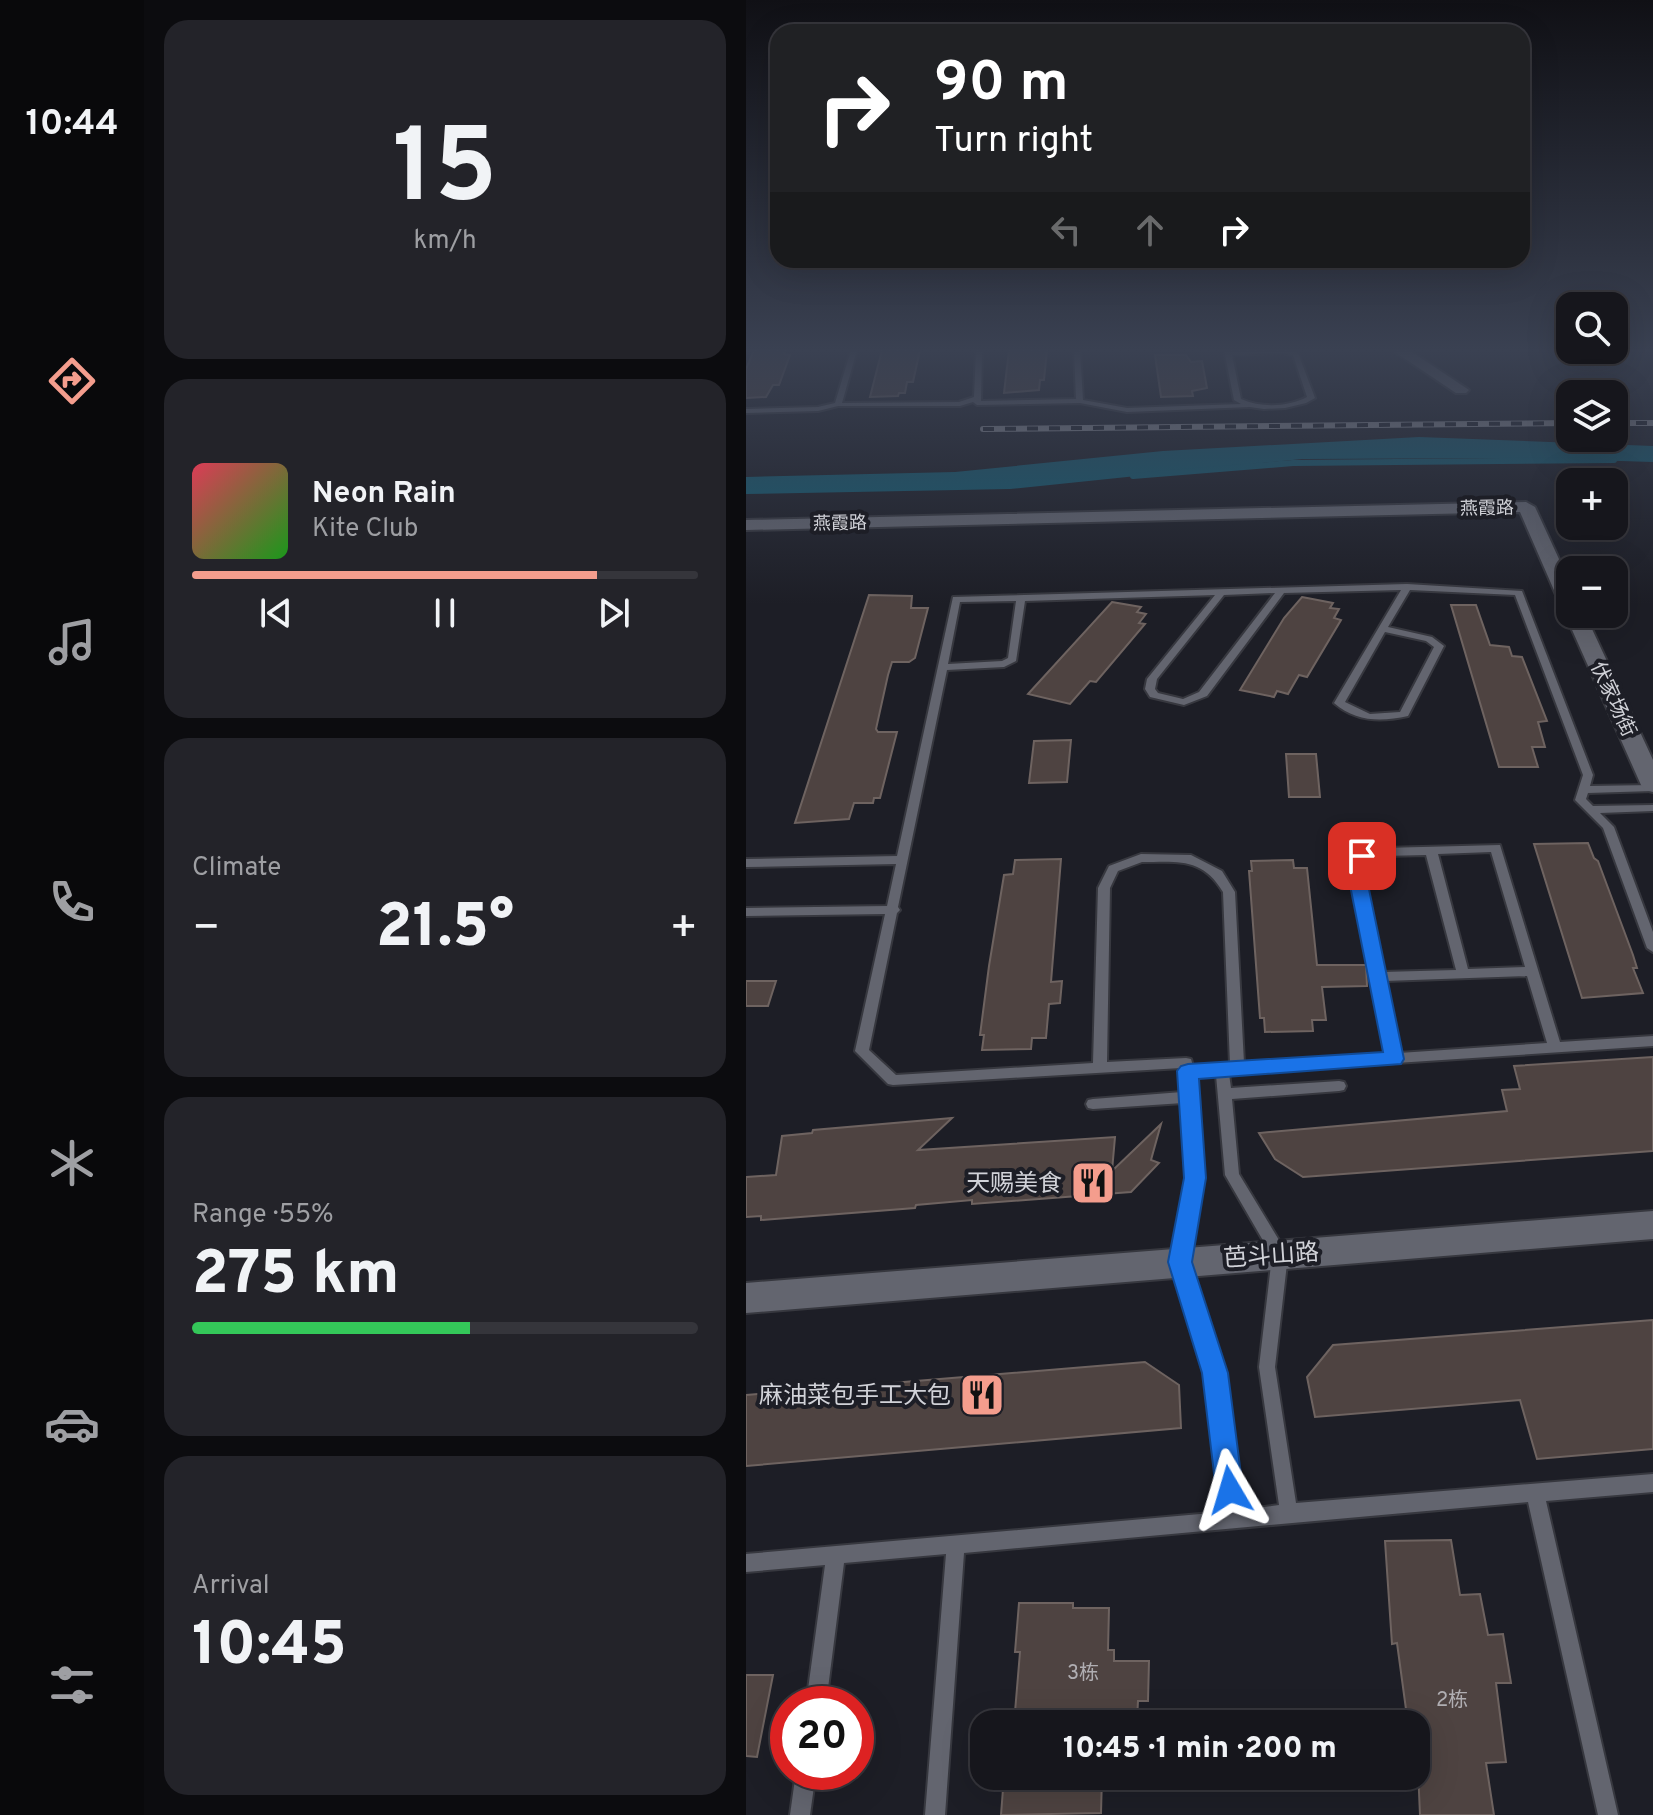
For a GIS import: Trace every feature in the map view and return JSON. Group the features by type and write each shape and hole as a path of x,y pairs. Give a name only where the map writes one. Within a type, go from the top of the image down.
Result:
{"street":[{"name":"燕霞路","path":"746,525 1526,507 1531,520 746,540"},
{"path":"1531,520 1556,574"},
{"name":"伏家场街","path":"1581,628 1653,786"},
{"name":"芭斗山路","path":"746,1298 1653,1225"}],"lane":[{"path":"1383,629 1429,639 1439,646 1404,714 1383,718 1361,717 1339,703 1407,587"},
{"path":"1233,1520 1215,1373 1180,1262 1195,1178 1186,1063 893,1080 862,1051 894,910 956,599 1407,587 1519,593 1588,775 1580,800 1608,827 1653,948"},
{"path":"1222,592 1152,679 1150,689 1154,695 1184,702 1203,694 1281,591"},
{"path":"943,667 1004,664 1013,659 1021,598"},
{"path":"1582,790 1653,786"},
{"path":"1590,810 1653,808"},
{"path":"1394,1059 1355,865 1357,859 1383,852 1496,848 1555,1048"},
{"path":"1431,851 1463,974"},
{"path":"1100,1068 1104,888 1113,869 1141,858 1201,862 1225,882 1229,892 1230,1069 1224,1094 1232,1175 1280,1255 1267,1367 1289,1513"},
{"path":"746,863 903,860"},
{"path":"746,912 894,910"},
{"path":"1378,977 1532,971"},
{"path":"1188,1071 1653,1041"},
{"path":"1224,1094 1339,1086"},
{"path":"1093,1104 1189,1097"},
{"path":"746,1563 1653,1483"},
{"path":"1535,1493 1608,1815"},
{"path":"935,1815 956,1544"},
{"path":"818,1686 836,1555"},
{"path":"800,1815 803,1790"}],"water":[{"path":"1419,437 1556,442 1556,452 1628,452 1628,445 1653,446 1653,462 1520,458 1302,459 1010,489 746,494 746,477 955,472 1163,451"}],"building":[{"path":"869,595 912,596 911,608 928,608 915,658 909,662 892,662 888,675 876,729 878,732 897,732 880,798 874,798 873,803 854,803 849,819 795,823"},
{"path":"1302,597 1333,603 1330,608 1339,609 1334,618 1341,620 1307,677 1299,675 1288,694 1277,691 1274,697 1240,690 1284,618"},
{"path":"1112,602 1141,607 1137,612 1146,614 1139,623 1145,624 1096,682 1090,681 1070,704 1028,694"},
{"path":"1451,605 1476,605 1490,645 1509,647 1512,656 1522,657 1547,721 1538,722 1545,747 1532,747 1538,767 1499,767"},
{"path":"1071,740 1067,782 1029,783 1034,741"},
{"path":"1286,754 1316,754 1320,797 1289,797"},
{"path":"1588,843 1598,861 1633,955 1637,968 1633,968 1643,993 1582,998 1534,844"},
{"path":"1061,859 1051,982 1062,981 1060,1003 1049,1004 1046,1038 1032,1038 1031,1049 982,1050 984,1035 980,1035 1004,875 1013,874 1015,860"},
{"path":"1293,860 1294,868 1307,868 1317,965 1366,965 1367,986 1322,987 1326,1020 1312,1020 1313,1031 1265,1032 1264,1018 1260,1018 1249,871 1252,871 1251,861"},
{"path":"746,981 776,981 768,1006 746,1006"},
{"path":"1653,1057 1653,1151 1303,1177 1275,1159 1259,1133 1507,1111 1502,1090 1520,1089 1514,1066"},
{"path":"952,1118 918,1150 1115,1137 1112,1171 1161,1124 1151,1160 1159,1163 1131,1192 972,1204 972,1200 916,1205 915,1208 761,1220 761,1216 746,1217 746,1177 776,1175 782,1136 812,1133 813,1130"},
{"path":"1653,1320 1653,1449 1537,1459 1520,1400 1315,1417 1307,1377 1333,1345"},
{"path":"1145,1362 1179,1385 1181,1428 746,1466 746,1395"},
{"path":"1451,1540 1460,1595 1480,1594 1488,1635 1503,1634 1511,1683 1496,1683 1506,1762 1486,1763 1494,1815 1420,1815 1419,1790 1430,1790 1430,1710 1406,1710 1397,1643 1392,1644 1385,1541"},
{"path":"1019,1603 1073,1603 1073,1608 1109,1608 1108,1650 1114,1650 1114,1661 1149,1661 1148,1701 1138,1701 1138,1710 1015,1710 1020,1652 1015,1652"},
{"path":"746,1675 773,1675 757,1757 746,1756"},
{"path":"1003,1790 1102,1790 1101,1813 1001,1815"}],"waterway":[{"path":"1133,476 1293,463 1614,460"}],"place":[{"name":"天赐美食","path":"1093,1183"},
{"name":"麻油菜包手工大包","path":"982,1395"}],"route":[{"path":"1230,1490 1215,1373 1180,1262 1195,1178 1188,1071 1394,1059 1355,865 1362,856"}]}
